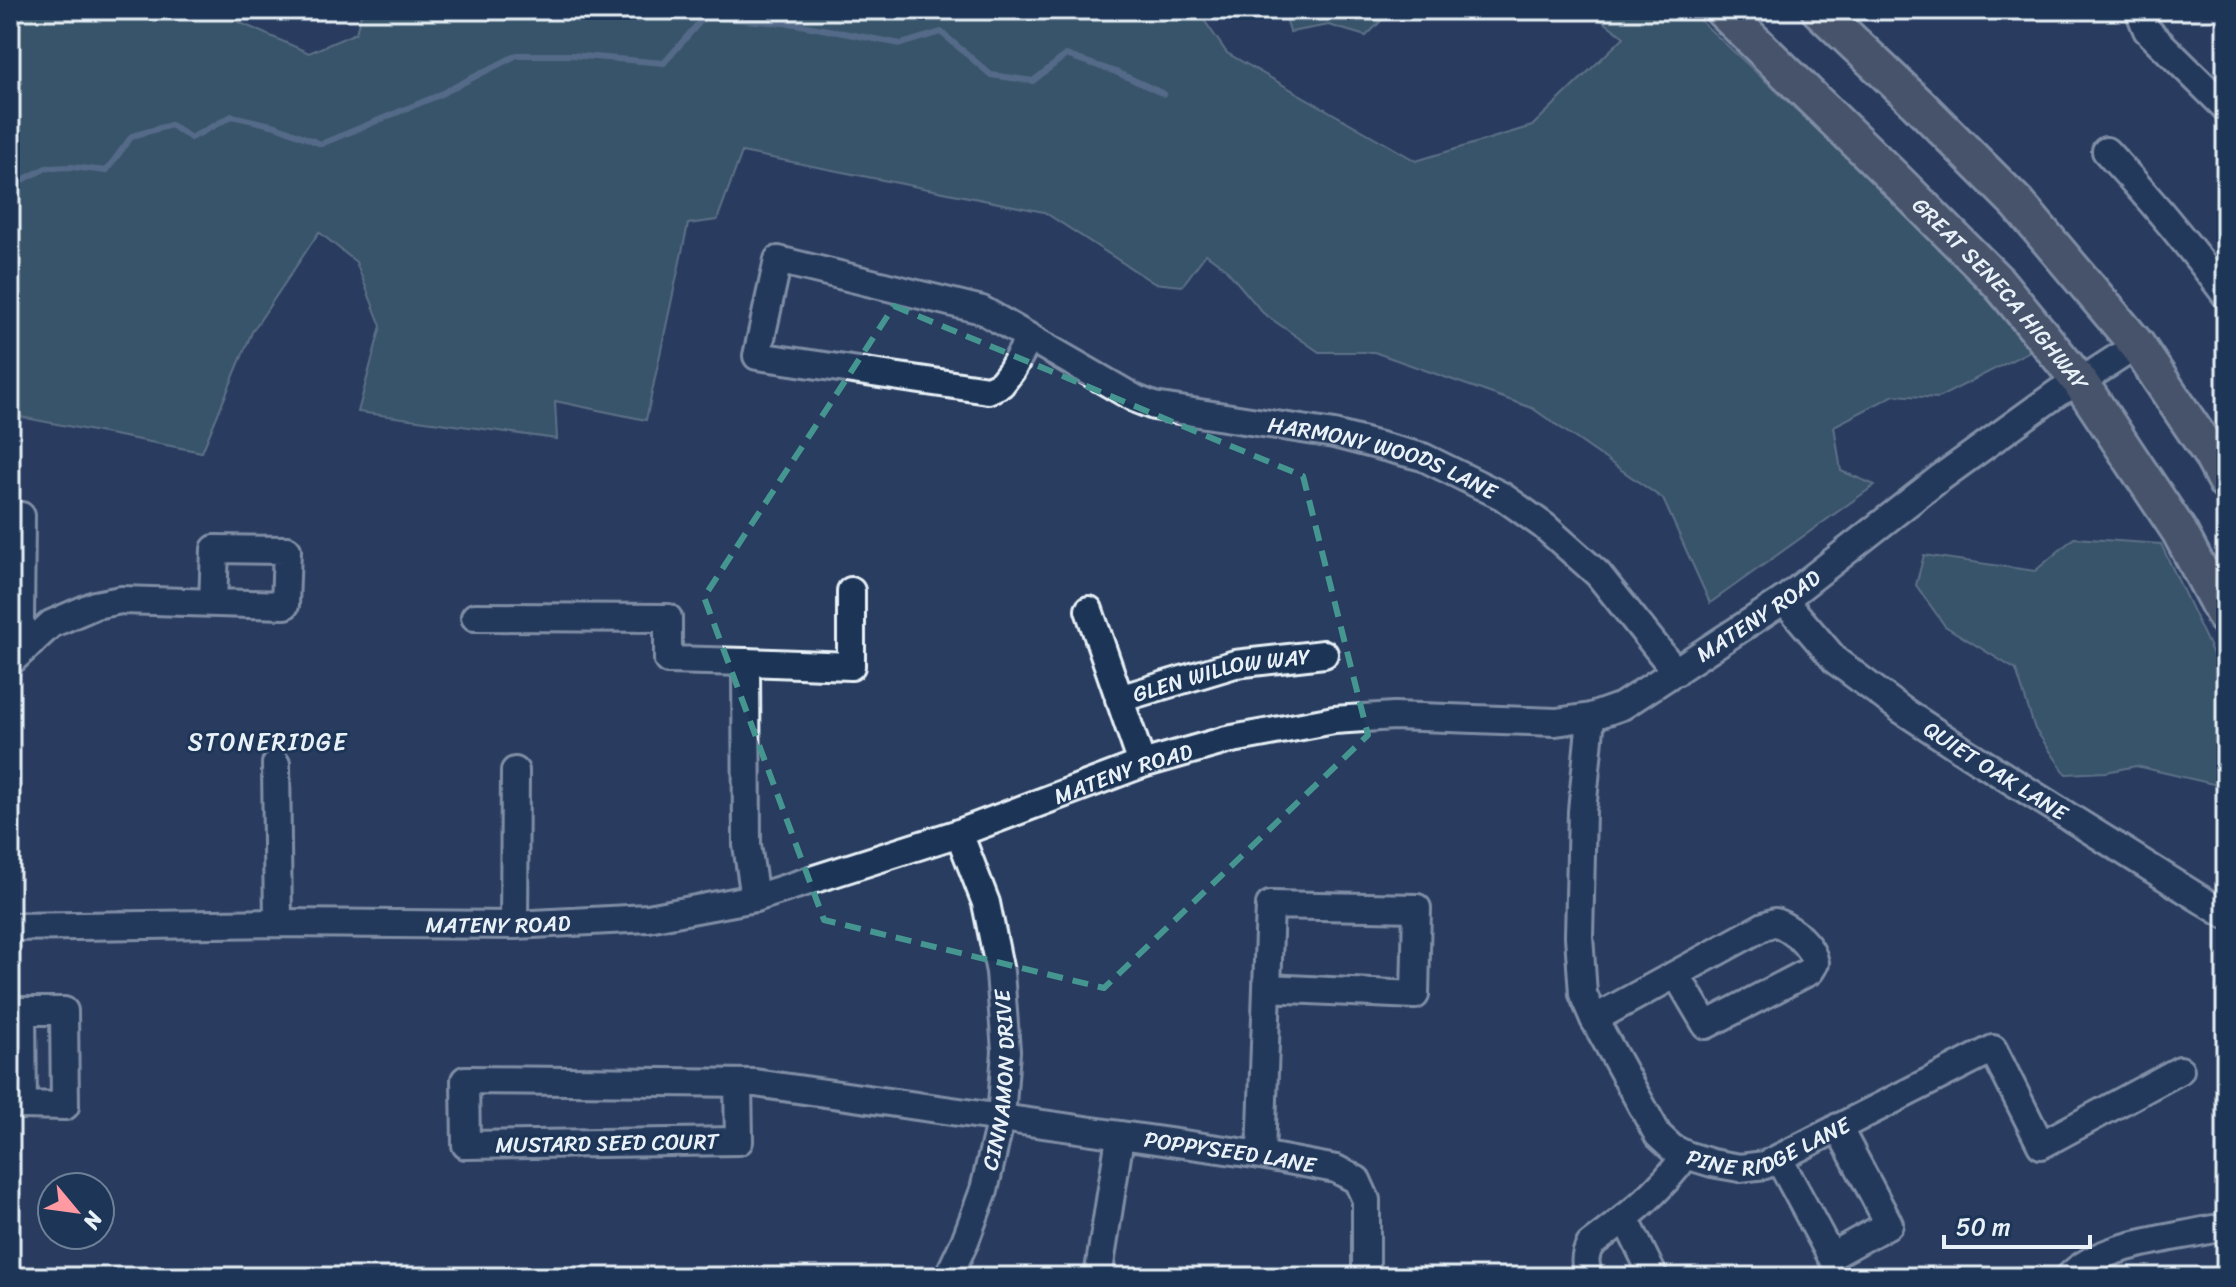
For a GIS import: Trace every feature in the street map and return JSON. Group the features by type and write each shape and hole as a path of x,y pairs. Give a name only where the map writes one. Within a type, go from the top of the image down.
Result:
{"main road":[{"name":"GREAT SENECA HIGHWAY","path":"1722,10 1999,283 2080,382 2179,531 2226,619"},
{"path":"1819,10 2018,204 2137,345 2211,455 2226,483"}],"street":[{"path":"2139,10 2147,30 2221,94"},
{"path":"2106,151 2199,258 2226,295"},
{"name":"HARMONY WOODS LANE","path":"1030,337 1001,384 988,390 757,356 778,260 982,310 1030,337 1136,399 1154,406 1334,434 1423,457 1502,496 1544,526 1598,574 1676,672"},
{"name":"MATENY ROAD","path":"10,927 278,923 514,925 648,918 755,898 959,833 1142,764 1227,740 1334,720 1394,716 1556,722 1591,717 1622,706 1784,600 1940,478 2059,392 2137,345"},
{"path":"10,515 21,516 20,622 31,643"},
{"path":"475,617 668,618 668,660 851,666 851,591"},
{"path":"10,662 51,624 95,605 121,600 213,603"},
{"name":"QUIET OAK LANE","path":"1784,600 1836,661 1902,710 2226,915"},
{"name":"GLEN WILLOW WAY","path":"1089,610 1142,764"},
{"name":"GLEN WILLOW WAY","path":"1119,699 1235,664 1324,654"},
{"path":"746,662 747,845 755,898"},
{"name":"PINE RIDGE LANE","path":"1591,717 1582,811 1579,936 1583,994 1658,1135 1672,1148 1712,1163 1753,1168 1779,1159 1993,1049 2041,1145 2180,1070"},
{"path":"276,764 278,923"},
{"path":"514,925 515,771"},
{"name":"CINNAMON DRIVE","path":"948,1277 984,1190 1001,1118 1006,1051 1000,972 986,903 959,833"},
{"path":"1261,1155 1267,988 1270,905 1417,908 1415,995 1267,988"},
{"path":"1594,1019 1676,974 1764,926 1775,922 1787,927 1814,954 1815,963 1810,971 1706,1025 1676,974"},
{"name":"MUSTARD SEED COURT","path":"738,1083 739,1141 466,1145 465,1080 755,1083 1001,1118"},
{"name":"POPPYSEED LANE","path":"1001,1118 1261,1155 1336,1169 1357,1180 1366,1200 1366,1277"},
{"path":"1779,1159 1831,1256 1889,1224 1838,1127"},
{"path":"1098,1277 1120,1137"},
{"path":"1590,1277 1585,1266 1590,1245 1650,1197 1686,1155"},
{"path":"1625,1218 1654,1277"},
{"path":"2069,1277 2090,1260 2140,1243 2213,1229"}],"highlighted area":[{"path":"894,306 1303,476 1368,735 1104,988 824,920 704,597"}],"green space":[{"path":"10,10 221,10 234,20 309,53 356,33 362,10 1197,10 1227,53 1416,161 1532,126 1624,37 1588,10 1689,10 1916,224 1975,286 2030,351 1938,398 1894,395 1834,426 1841,471 1875,485 1710,603 1663,499 1532,408 1374,352 1319,352 1263,313 1225,268 1206,254 1182,286 1154,283 1044,212 742,152 717,220 688,224 646,420 555,401 557,439 358,412 381,326 356,262 319,232 252,332 202,452 10,415"},
{"path":"1284,10 1392,10 1366,36 1329,25 1290,32"},
{"path":"2074,538 2161,544 2221,671 2226,688 2226,787 2136,766 2106,772 2066,774 2035,729 2016,670 1945,626 1916,585 1924,555 2035,571"}],"waterway":[{"path":"10,183 13,185 46,168 106,171 132,136 171,125 191,138 232,116 276,126 321,144 437,96 517,55 571,55 664,63 704,17 796,24 901,44 941,32 991,75 1033,81 1066,55 1116,72 1164,94"}],"district":[{"name":"STONERIDGE","path":"268,742"}]}
